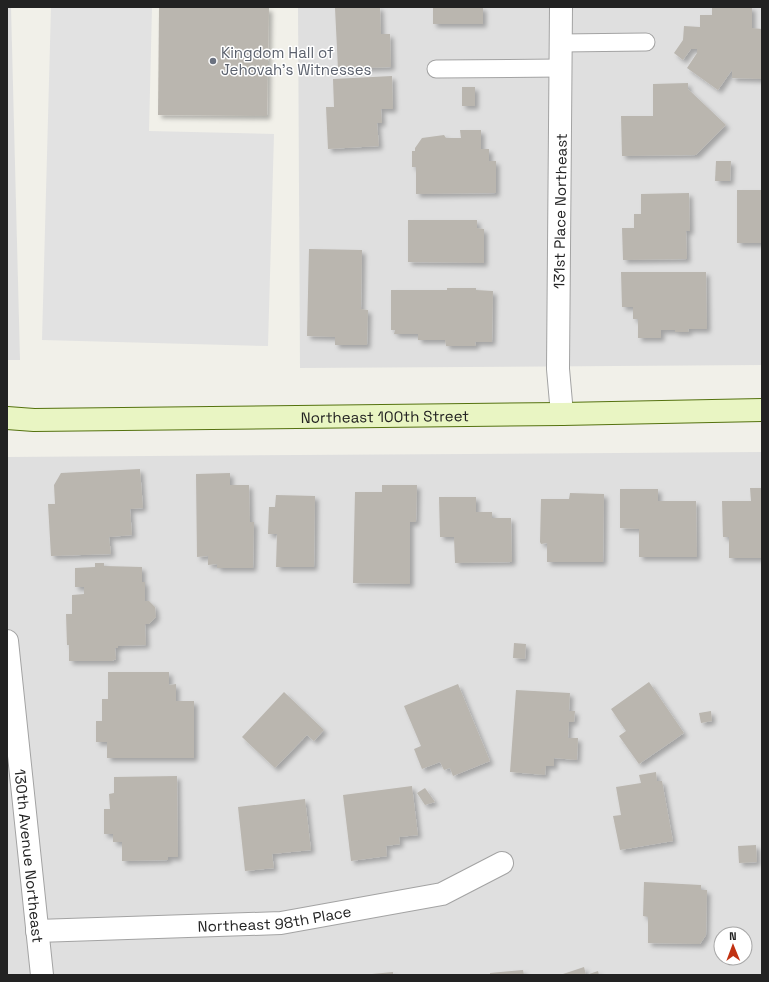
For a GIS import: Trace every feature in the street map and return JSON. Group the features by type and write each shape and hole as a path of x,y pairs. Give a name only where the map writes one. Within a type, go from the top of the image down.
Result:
{"street":[{"name":"131st Place Northeast","path":"561,7 558,368 562,414"},
{"name":"Northeast 100th Street","path":"7,418 113,420 762,410"},
{"name":"130th Avenue Northeast","path":"7,641 42,975"},
{"name":"Northeast 98th Place","path":"37,931 281,922 442,894 502,863"}],"lane":[{"path":"561,43 646,42"},
{"path":"436,69 561,68"}],"shaded area":[{"path":"7,7 11,7 20,360 7,360"},
{"path":"51,7 152,7 149,131 274,134 268,346 42,340"},
{"path":"298,7 762,7 762,365 300,368"},
{"path":"762,452 762,975 7,975 7,457"}],"building":[{"name":"Kingdom Hall of Jehovah's Witnesses","path":"159,7 269,8 267,116 158,115"},
{"path":"380,7 381,34 390,34 391,67 338,69 335,8"},
{"path":"433,7 483,7 483,24 433,24"},
{"path":"712,7 752,7 752,28 762,29 762,79 732,78 732,70 718,90 687,68 697,53 697,49 691,49 683,60 674,53 683,40 684,26 700,27 700,15 712,15"},
{"path":"392,76 393,109 381,109 382,123 377,123 379,146 328,149 326,107 334,107 333,79"},
{"path":"688,83 688,89 726,125 696,155 622,156 621,116 653,116 653,84"},
{"path":"462,87 475,87 475,106 462,106"},
{"path":"460,130 481,130 481,149 489,149 489,161 496,161 496,193 416,194 416,167 412,167 412,151 415,151 415,148 422,138 444,135 446,138 461,138"},
{"path":"716,161 731,161 730,181 715,181"},
{"path":"737,190 762,190 762,243 737,243"},
{"path":"689,193 690,231 686,231 687,259 623,260 622,228 634,228 634,214 641,214 641,194"},
{"path":"408,220 477,220 477,228 484,229 484,263 408,262"},
{"path":"309,249 362,250 361,309 368,310 367,345 335,345 335,337 307,336"},
{"path":"621,272 706,272 707,329 688,329 689,332 661,330 661,338 638,338 638,319 633,319 633,307 622,307"},
{"path":"447,288 476,288 476,290 493,291 492,342 475,342 476,346 446,346 445,340 418,340 418,334 394,334 395,330 391,330 391,290 447,290"},
{"path":"140,469 143,508 130,509 132,535 109,537 111,554 51,556 48,504 55,504 54,485 61,473"},
{"path":"230,473 230,485 249,485 250,522 254,522 253,568 217,568 217,564 208,565 208,556 197,557 196,474"},
{"path":"382,485 417,485 416,522 410,522 410,584 353,583 355,492 382,492"},
{"path":"750,488 762,488 762,558 729,558 729,537 723,537 722,501 751,501"},
{"path":"620,489 658,489 658,501 696,501 697,557 639,557 639,529 620,528"},
{"path":"570,493 604,494 603,562 547,562 547,543 541,544 540,542 541,499 569,499"},
{"path":"276,495 315,496 314,567 276,567 277,534 268,534 269,507 275,507"},
{"path":"439,497 476,497 476,512 492,512 492,518 511,518 512,562 455,563 454,537 440,537"},
{"path":"95,563 104,563 104,566 142,567 142,582 145,582 145,601 149,601 155,607 156,617 149,624 145,624 146,645 118,646 118,648 115,648 116,659 112,661 69,661 66,614 72,614 72,595 84,594 84,587 75,587 75,568 95,567"},
{"path":"514,643 526,644 525,659 513,658"},
{"path":"108,672 169,672 169,685 176,684 176,701 194,701 194,758 107,758 107,742 96,742 96,721 102,721 102,699 108,699"},
{"path":"649,682 684,733 639,764 619,736 626,731 611,709"},
{"path":"458,684 490,761 453,776 450,768 444,770 440,762 422,769 414,749 421,746 404,706"},
{"path":"516,690 570,693 569,711 575,711 574,722 569,722 568,738 578,738 577,760 554,758 554,766 546,766 545,775 510,772"},
{"path":"284,692 324,730 314,741 307,735 275,768 242,737"},
{"path":"711,711 712,721 701,723 699,713"},
{"path":"656,772 657,781 662,781 673,841 620,850 613,816 621,815 616,787 641,783 639,775"},
{"path":"177,776 178,857 168,857 168,860 122,861 122,842 113,842 113,834 104,834 104,809 110,809 109,794 114,793 114,777"},
{"path":"412,786 418,835 399,837 400,844 386,846 387,856 351,861 343,795"},
{"path":"425,788 435,802 425,805 417,793"},
{"path":"305,799 311,850 272,854 274,868 245,871 238,807"},
{"path":"756,845 757,862 739,863 738,846"},
{"path":"644,882 701,885 701,890 707,890 706,935 700,944 648,943 648,917 643,916"},
{"path":"584,967 586,975 560,975"},
{"path":"523,970 524,975 490,975 490,973"},
{"path":"598,971 599,975 586,975"},
{"path":"393,972 393,975 372,975 372,974"}],"place":[{"name":"Kingdom Hall of Jehovah's Witnesses","path":"213,61"}]}
